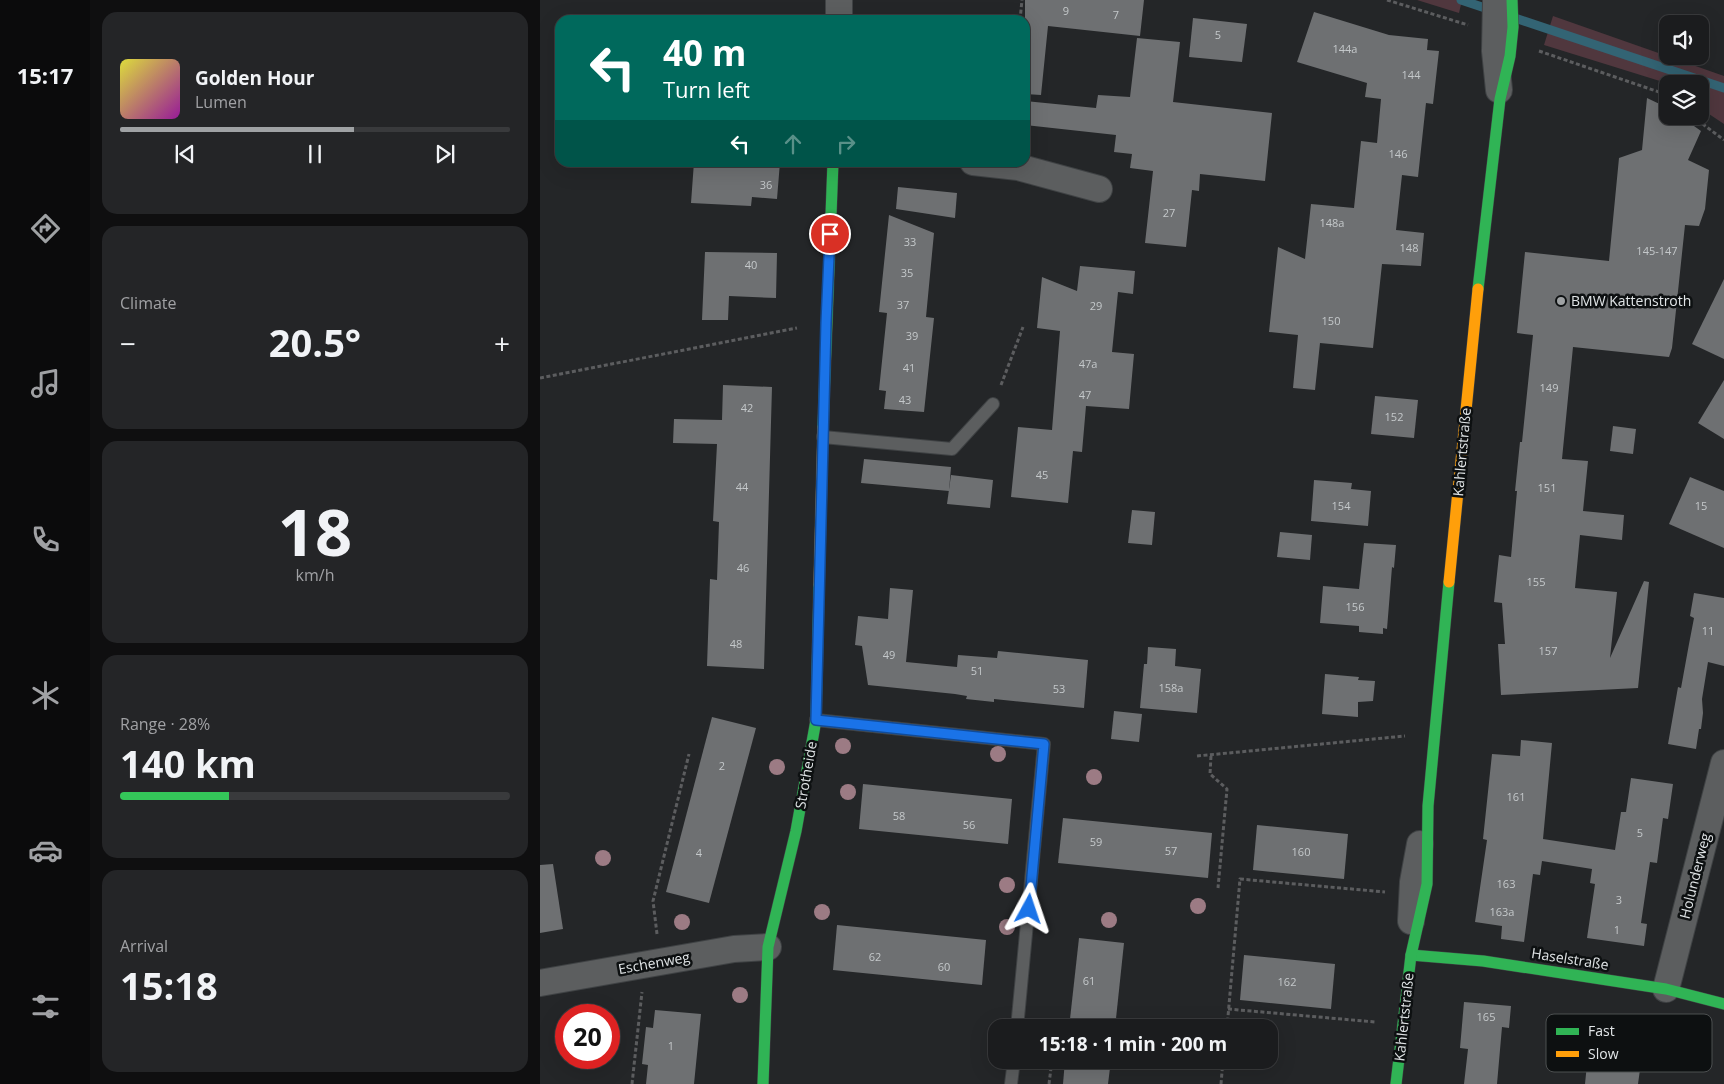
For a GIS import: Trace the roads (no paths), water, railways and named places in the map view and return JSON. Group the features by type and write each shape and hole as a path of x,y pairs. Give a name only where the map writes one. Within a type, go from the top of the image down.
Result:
{"street":[{"path":"839,0 839,15"},
{"name":"Kahlertstraße","path":"1396,1084 1411,952 1412,888 1428,806 1470,361 1500,99 1496,50 1504,10"},
{"name":"Strotheide","path":"764,1084 768,947 796,831 816,720 826,323 833,167"},
{"path":"1018,167 1099,190"},
{"name":"Holunderweg","path":"1666,989 1724,763"},
{"name":"Eschenweg","path":"540,983 734,949 768,947"},
{"name":"Haselstraße","path":"1411,952 1666,989 1724,1004"}],"lane":[{"path":"823,437 952,449 994,404"},
{"path":"816,720 1044,744 1018,1019"},
{"path":"1011,1084 1013,1069"}],"waterway":[{"path":"1461,0 1494,11"},
{"path":"1515,18 1724,88"}],"place":[{"name":"BMW Kattenstroth","path":"1561,301"}]}
